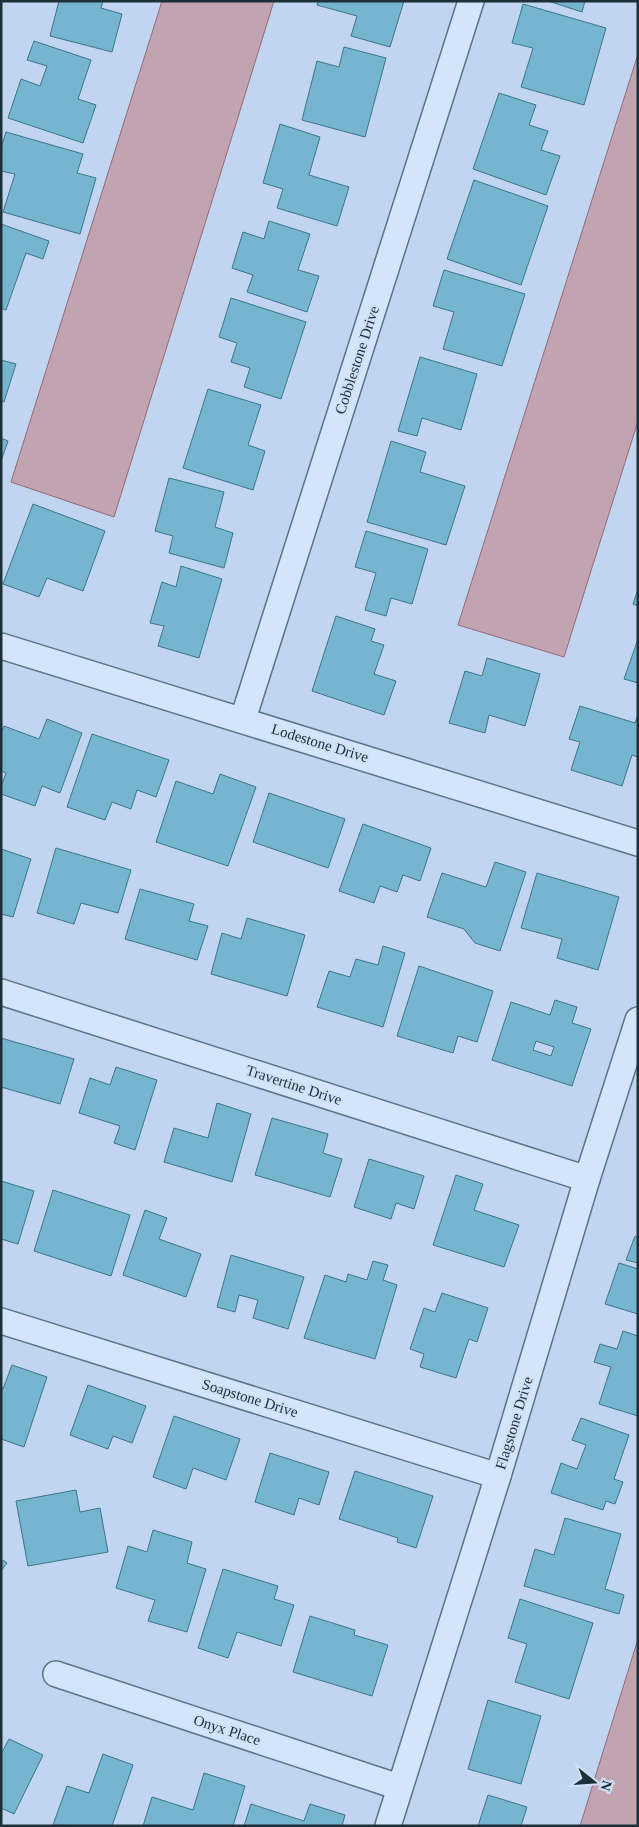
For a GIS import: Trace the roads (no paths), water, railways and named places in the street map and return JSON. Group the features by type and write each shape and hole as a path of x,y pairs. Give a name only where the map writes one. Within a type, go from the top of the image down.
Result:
{"street":[{"name":"Cobblestone Drive","path":"242,719 471,1"},
{"name":"Lodestone Drive","path":"1,646 638,843"},
{"name":"Travertine Drive","path":"1,992 587,1178"},
{"name":"Flagstone Drive","path":"388,1826 498,1476 587,1178 638,1020"},
{"name":"Soapstone Drive","path":"1,1321 498,1476"},
{"name":"Onyx Place","path":"56,1674 399,1787"}]}
